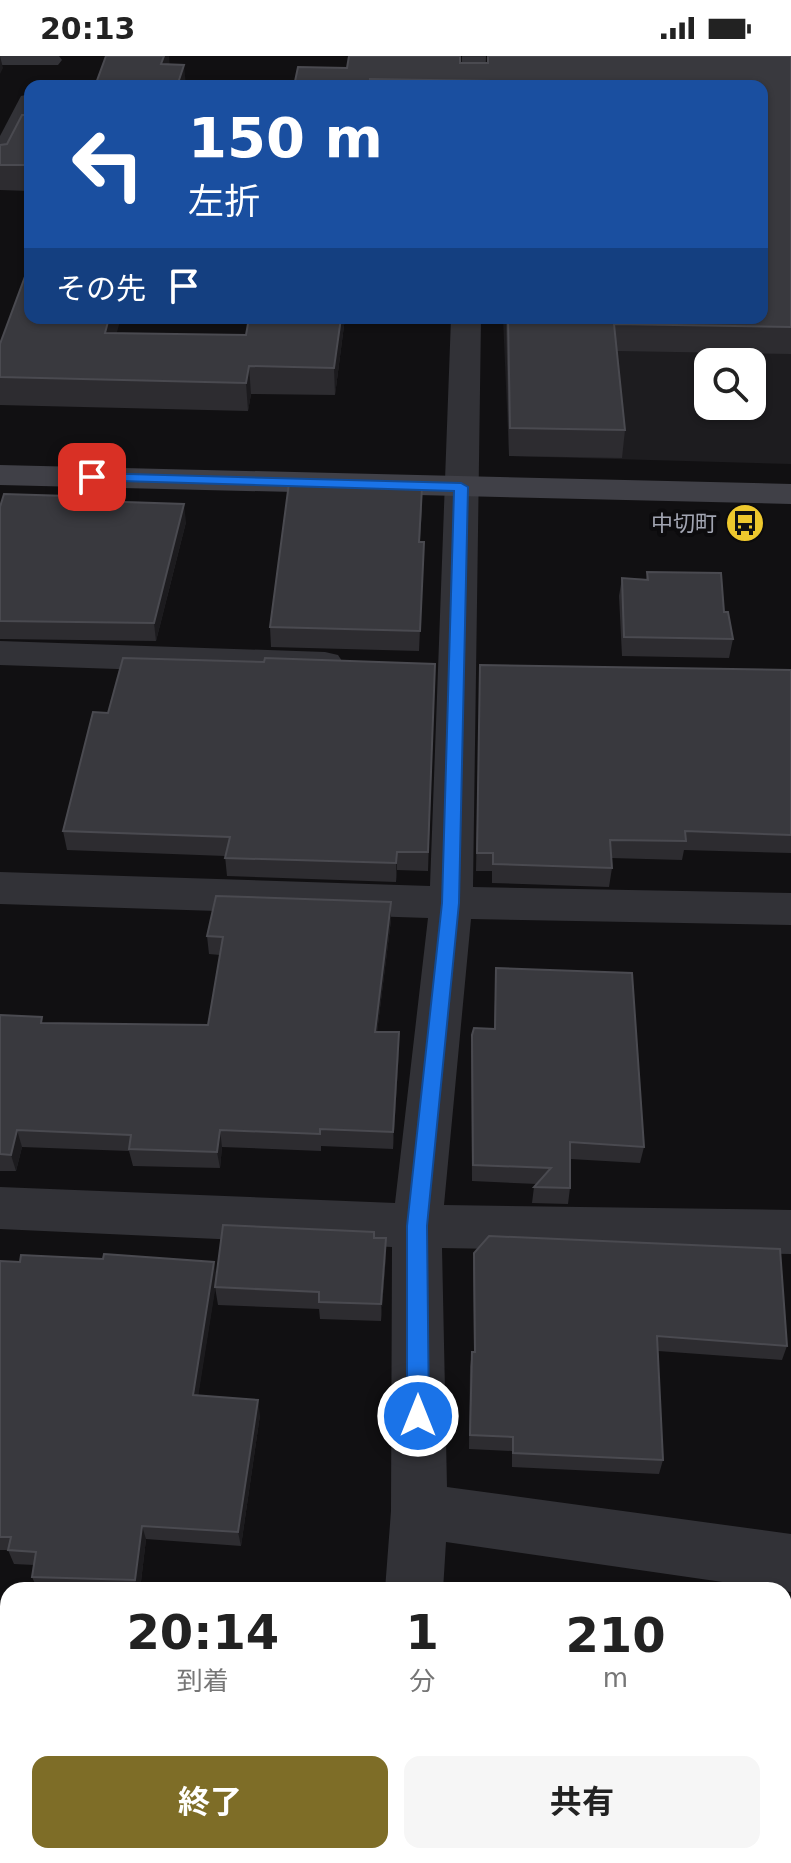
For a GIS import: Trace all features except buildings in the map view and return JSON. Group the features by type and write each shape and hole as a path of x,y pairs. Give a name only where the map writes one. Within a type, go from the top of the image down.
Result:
{"street":[{"path":"473,80 474,56"},
{"path":"0,58 51,58 40,80"},
{"path":"0,162 24,113"},
{"path":"415,1582 419,1511 417,1226 451,903 466,324"},
{"path":"0,475 791,494"},
{"path":"0,653 362,665"},
{"path":"0,888 451,903 791,909"},
{"path":"0,1208 417,1226 791,1232"},
{"path":"419,1511 791,1563"}],"shaded area":[{"path":"791,56 791,464 509,456 503,324 768,324 768,80"}],"place":[{"name":"中切町","path":"745,523"}],"route":[{"path":"92,477 461,487 451,903 417,1226 418,1416"}]}
